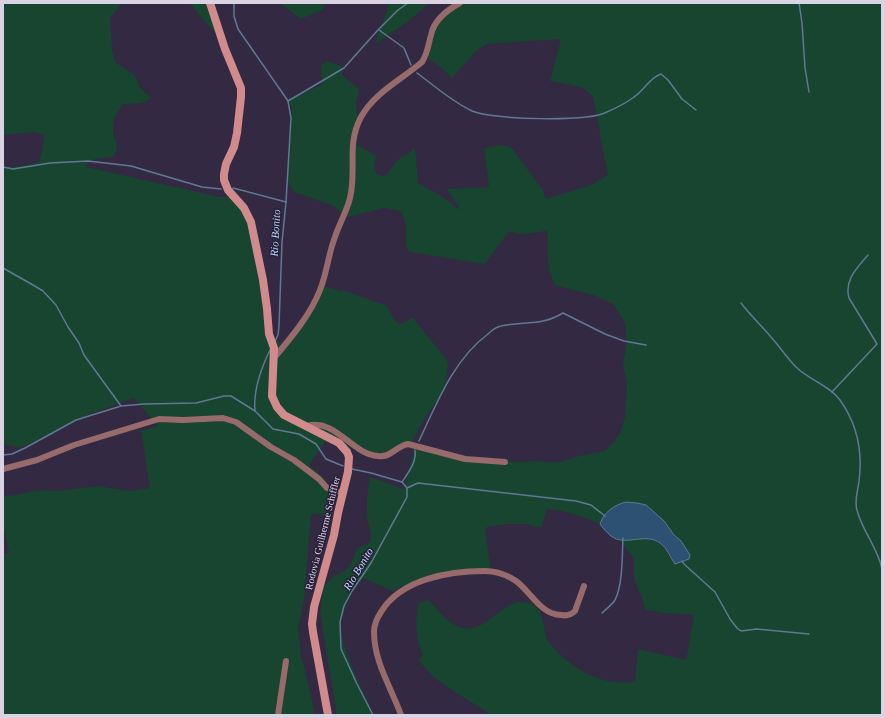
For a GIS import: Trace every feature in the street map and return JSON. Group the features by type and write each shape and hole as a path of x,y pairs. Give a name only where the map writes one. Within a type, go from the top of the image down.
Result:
{"street":[{"name":"Rodovia Guilherme Schiffler","path":"210,3 225,48 241,88 237,133 234,146 226,164 224,180 228,190 244,208 251,222 263,280 267,309 268,334 273,346 274,358 271,390 274,402 280,412 284,415 339,443 347,452 348,457 348,472 334,535 314,607 312,620 328,715"},
{"path":"274,358 289,340 312,307 320,291 334,239 350,199 353,140 356,127 362,115 384,90 422,62 426,56 430,36 436,24 444,13 460,3"},
{"path":"3,469 36,460 74,445 159,419 183,420 224,418 236,422 271,447 294,460 319,479 327,488 343,493"},
{"path":"307,426 318,425 332,429 343,436 359,450 378,456 386,456 401,445 408,444 465,459 505,462"},
{"path":"401,715 397,701 381,668 375,644 374,630 380,613 389,601 397,594 412,585 440,576 458,573 492,572 503,574 518,582 543,609 556,615 565,616 572,614 575,611 584,586"},
{"path":"278,715 286,661"}],"green space":[{"path":"3,3 122,3 110,18 112,49 115,62 134,75 141,89 151,98 141,103 123,104 114,118 113,134 117,149 113,157 90,161 86,167 220,197 231,197 248,218 272,334 279,342 283,345 324,286 342,292 343,290 387,306 394,320 399,324 404,323 412,317 447,360 448,366 445,389 424,419 411,444 393,451 381,453 358,452 329,436 309,465 325,479 330,494 334,496 332,498 334,502 332,516 311,514 304,600 298,628 301,657 314,710 313,715 3,715 3,554 9,553 3,527 3,496 44,490 57,491 98,486 129,491 150,488 141,431 158,426 134,398 71,422 30,444 17,447 3,445 3,168 23,166 39,162 43,148 44,135 35,132 3,135"},
{"path":"190,3 208,3 217,34 206,23"},
{"path":"280,3 326,3 322,10 301,19"},
{"path":"390,3 429,3 410,20 375,44"},
{"path":"467,3 882,3 882,715 491,715 443,684 426,669 419,660 423,655 418,642 416,617 418,604 428,600 452,624 463,628 473,628 481,625 513,604 521,602 531,604 535,606 541,614 546,635 551,645 566,660 581,670 597,678 605,680 616,682 635,682 638,649 686,660 694,615 645,610 643,600 635,581 633,559 618,539 647,538 653,540 664,548 669,556 682,542 674,535 664,521 646,505 625,505 618,506 608,511 603,516 600,524 568,512 547,509 541,528 526,524 507,524 487,527 485,530 491,571 457,573 401,586 393,591 363,578 346,604 342,616 341,631 353,669 374,715 337,715 320,611 323,589 334,576 345,571 351,564 357,549 370,542 371,532 367,519 367,496 370,477 404,489 415,446 486,460 561,462 579,456 605,451 620,433 625,418 627,384 623,364 627,341 625,323 613,304 596,296 555,285 549,270 547,231 519,234 509,231 485,264 410,252 406,247 406,224 400,211 385,208 347,217 332,205 294,192 287,181 292,108 288,99 322,85 321,66 327,61 343,67 341,71 343,76 359,89 356,104 359,131 356,144 376,156 374,167 377,174 383,176 387,174 401,157 408,154 415,147 418,183 443,197 458,209 460,209 447,189 489,187 484,148 501,145 511,147 542,189 546,199 591,185 608,175 593,96 582,87 550,81 561,39 487,44 476,51 452,78 442,68 428,58 433,24 457,6"}],"water":[{"path":"626,502 646,505 664,521 674,535 681,541 690,555 689,559 675,564 665,547 654,540 623,540 617,539 610,535 600,524 604,516 610,510 617,505"}],"waterway":[{"name":"Rio Bonito","path":"234,3 234,16 238,29 288,101 291,118 282,242 279,326 278,335 275,341"},
{"name":"Rio Bonito","path":"288,101 344,68 377,31 398,10 408,3"},
{"path":"799,3 805,68 809,92"},
{"path":"379,30 404,48 411,65"},
{"path":"417,73 464,107 483,114 540,119 597,115 607,112 628,101 638,94 654,78 661,74 668,80 682,99 696,110"},
{"path":"3,167 13,169 50,163 88,161 131,166 202,187 221,189"},
{"path":"233,188 286,202"},
{"path":"832,392 877,344 849,298 848,292 848,286 852,275 868,255"},
{"path":"3,268 43,291 56,305 79,343 84,355 121,406"},
{"path":"741,303 796,367 801,372 830,390 840,400 846,409 855,428 859,449 860,470 856,506 859,518 877,554 882,569"},
{"path":"419,441 447,383 456,369 465,356 497,327 540,322 563,313 605,334 624,341 646,345"},
{"name":"Rio Bonito","path":"255,411 255,395 258,379 271,348"},
{"path":"3,455 12,454 25,448 76,420 121,406 196,403 224,396 231,396 255,411 273,429 299,434 316,444 326,459 343,466"},
{"path":"402,482 415,459 415,450"},
{"name":"Rio Bonito","path":"352,469 402,482 407,488 407,497 371,563 352,591 344,606 340,622 341,649 373,715"},
{"path":"407,488 418,483 576,501 591,505 605,516"},
{"path":"602,613 614,602 618,593 622,570 623,538"},
{"path":"682,561 715,592 730,619 741,631 757,629 809,634"}]}
